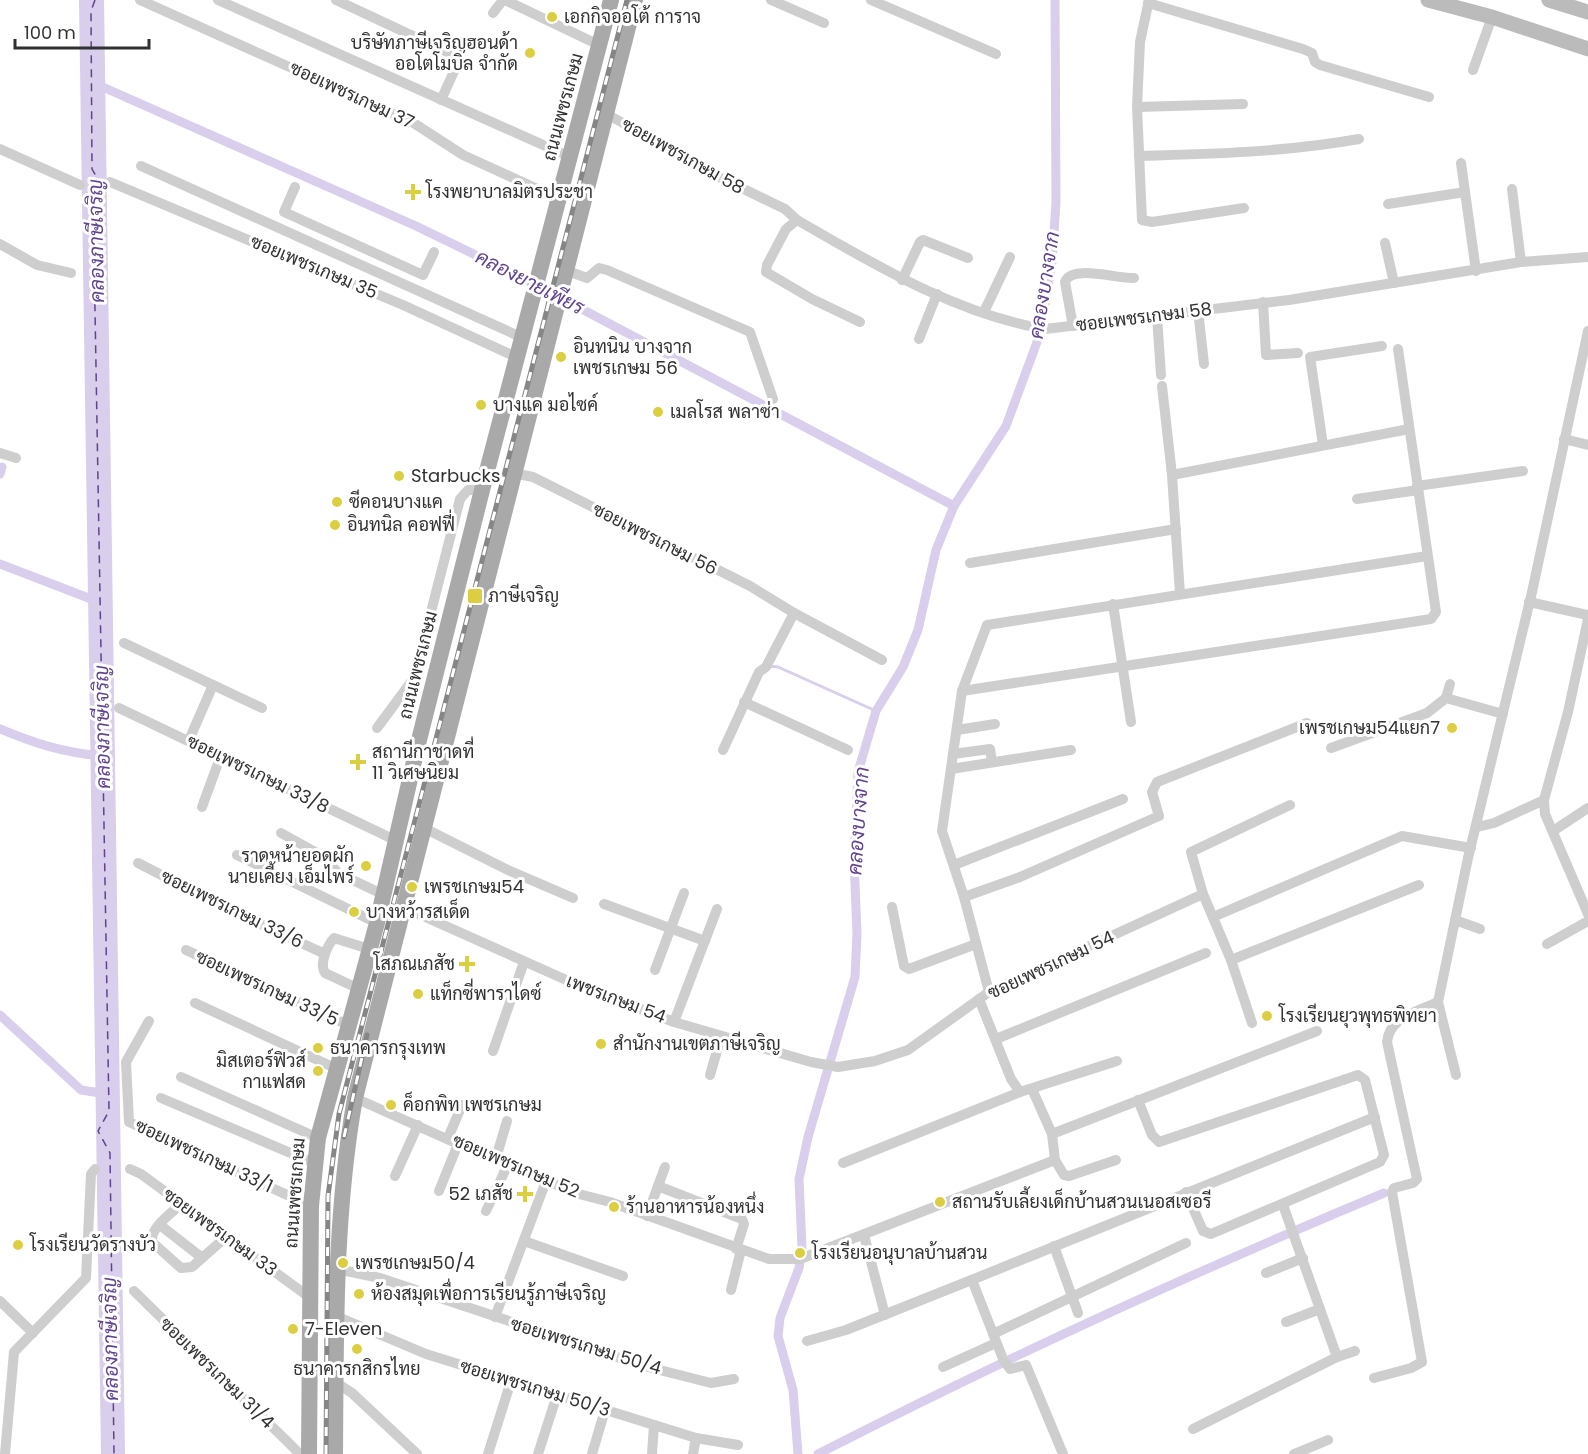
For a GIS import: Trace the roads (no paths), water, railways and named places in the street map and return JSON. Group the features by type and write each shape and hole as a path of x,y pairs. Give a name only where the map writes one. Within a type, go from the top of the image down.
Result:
{"main road":[{"name":"ถนนเพชรเกษม","path":"309,1454 311,1206 318,1138 357,988 377,923 418,744 482,490 611,0"},
{"path":"337,1452 335,1382 337,1269 344,1173 355,1098 635,0"},
{"path":"1428,0 1492,17 1588,49"},
{"path":"1549,0 1587,8"},
{"path":"597,55 606,61 621,54"},
{"path":"597,55 604,65 616,74"}],"street":[{"name":"ซอยเพชรเกษม 37","path":"140,0 412,122 463,155 559,199"},
{"path":"218,0 570,157"},
{"path":"336,0 460,58 441,100"},
{"path":"493,13 502,0 507,1 597,55"},
{"path":"771,0 824,23"},
{"path":"871,0 996,54"},
{"path":"1244,208 1146,222 1141,215 1137,106 1140,42 1148,2 1303,49 1312,53 1315,62 1320,65 1429,96"},
{"path":"1473,70 1492,17"},
{"path":"1137,106 1243,104"},
{"name":"ซอยเพชรเกษม 58","path":"605,113 721,178 785,209 797,220 902,280 984,312 1026,326 1045,329 1263,303 1476,271 1521,262 1588,257"},
{"path":"1139,156 1270,150 1359,139"},
{"path":"0,149 80,185"},
{"path":"1461,163 1476,271"},
{"path":"141,166 521,337"},
{"name":"ซอยเพชรเกษม 35","path":"110,182 403,304 516,357"},
{"path":"294,187 284,212 423,275 434,252"},
{"path":"1512,189 1521,262"},
{"path":"1388,204 1466,192"},
{"path":"797,220 786,229 767,265 766,272 812,299 860,322"},
{"path":"902,280 923,240 968,258"},
{"path":"1385,243 1394,283"},
{"path":"0,244 37,265 71,273"},
{"path":"984,312 1010,257"},
{"path":"565,270 587,278 599,268 607,270 750,332 773,399"},
{"path":"408,286 415,272"},
{"path":"1072,326 1065,282 1066,277 1071,273 1134,278"},
{"path":"919,339 937,294"},
{"path":"1263,303 1266,355 1298,353"},
{"path":"1198,310 1204,364"},
{"path":"1157,316 1172,475 1180,594"},
{"path":"1456,1075 1438,1002 1588,331"},
{"path":"1323,445 1310,357 1382,346"},
{"path":"962,691 1124,668 1431,619 1436,612 1398,349"},
{"path":"1172,475 1409,429"},
{"path":"1564,439 1588,445"},
{"path":"0,453 16,458"},
{"path":"1357,499 1523,471"},
{"name":"ซอยเพชรเกษม 56","path":"513,473 533,477 750,586 794,613 882,660"},
{"path":"377,728 414,678 460,499 468,490 482,490"},
{"path":"970,563 1176,529"},
{"path":"989,992 964,897 942,831 962,691 987,625 1427,556"},
{"path":"1529,602 1588,617 1568,712 1544,800 1545,814 1588,914"},
{"path":"1113,604 1131,722"},
{"path":"723,750 759,672 766,666 794,613"},
{"path":"124,643 262,708"},
{"path":"1331,748 1427,713 1446,698 1450,684"},
{"path":"189,740 213,685"},
{"path":"1446,698 1503,714"},
{"path":"745,702 848,750"},
{"name":"ซอยเพชรเกษม 33/8","path":"119,708 397,841"},
{"path":"964,897 1020,877 1159,816 1152,792 1157,782 1307,723"},
{"path":"957,730 995,724"},
{"path":"953,754 996,748 992,762"},
{"path":"951,769 1071,750"},
{"path":"202,807 221,755"},
{"path":"954,866 1123,799"},
{"path":"1477,827 1494,823 1544,800"},
{"path":"1252,1023 1231,960 1203,894 1191,852 1290,806"},
{"path":"1553,831 1588,808"},
{"path":"424,828 508,870 573,898"},
{"path":"281,834 326,858 338,873 384,895"},
{"path":"1213,917 1402,836 1471,848"},
{"path":"237,855 377,923"},
{"name":"ซอยเพชรเกษม 33/6","path":"138,863 222,906 325,954"},
{"path":"1231,960 1419,885"},
{"path":"655,970 684,893"},
{"name":"ซอยเพชรเกษม 54","path":"838,1067 875,1062 908,1050 989,992 1203,894"},
{"path":"604,904 705,941"},
{"name":"เพชรเกษม 54","path":"403,907 524,962 674,1022 811,1062 838,1067"},
{"path":"892,907 904,966 909,969 976,944"},
{"path":"674,1022 717,909"},
{"path":"1455,920 1480,929"},
{"path":"1547,944 1588,921"},
{"path":"325,954 334,938 369,949"},
{"name":"ซอยเพชรเกษม 33/5","path":"186,950 348,1025"},
{"path":"996,1039 1206,953"},
{"name":"ซอยเพชรเกษม 33/5","path":"325,954 322,966 325,973 357,988"},
{"path":"493,1051 524,962"},
{"path":"979,999 1011,1079 1020,1092"},
{"path":"1374,1378 1411,1368 1422,1362 1392,1192 1394,1188 1413,1183 1417,1179 1387,1042 1389,1030 1397,1021 1438,1002"},
{"path":"195,1003 337,1069"},
{"name":"ซอยเพชรเกษม 33/1","path":"149,1021 139,1044 130,1052 126,1062 129,1122 311,1206"},
{"path":"1052,1134 1317,1030"},
{"path":"711,1075 722,1037"},
{"path":"843,1163 1020,1092 1117,1061"},
{"path":"1138,1100 1152,1135 1159,1142 1358,1075 1365,1080 1383,1160 1283,1205 1207,1235 1203,1231 1186,1192"},
{"path":"181,1077 318,1138"},
{"path":"1032,1089 1052,1134 1055,1160 1067,1176 1116,1160"},
{"path":"161,1098 314,1163"},
{"name":"ซอยเพชรเกษม 52","path":"355,1098 458,1144 509,1162 571,1192 610,1202 739,1250 781,1260 810,1255 864,1235"},
{"path":"447,1138 462,1105"},
{"path":"807,1341 885,1315 1375,1117"},
{"path":"496,1158 507,1121"},
{"path":"395,1176 417,1125"},
{"path":"439,1191 458,1144"},
{"path":"885,1315 864,1235 1055,1160"},
{"path":"486,1211 509,1162"},
{"path":"647,1216 665,1167"},
{"name":"ซอยเพชรเกษม 33","path":"130,1169 141,1174 182,1203 309,1297"},
{"path":"5,1454 12,1358 18,1346 86,1278 93,1172"},
{"path":"495,1317 546,1181"},
{"path":"658,1186 742,1220 744,1224 731,1290"},
{"path":"182,1203 152,1234 152,1242 181,1268 188,1269 227,1236"},
{"path":"1283,1205 1337,1357"},
{"path":"160,1225 201,1257"},
{"path":"524,1240 623,1276"},
{"path":"943,1367 1072,1296 1186,1243"},
{"path":"1054,1246 1078,1313"},
{"path":"1266,1273 1303,1258"},
{"name":"ซอยเพชรเกษม 50/4","path":"337,1269 380,1278 644,1366 711,1383 734,1379"},
{"path":"972,1280 1010,1369 1026,1365 1063,1454"},
{"name":"ซอยเพชรเกษม 31/4","path":"134,1291 300,1454"},
{"path":"0,1301 33,1333"},
{"path":"1286,1322 1320,1309"},
{"name":"ซอยเพชรเกษม 50/3","path":"336,1316 426,1354 696,1438 738,1445"},
{"path":"1194,1429 1337,1357 1355,1351"},
{"path":"488,1454 511,1381"},
{"path":"335,1382 352,1393 417,1454"},
{"path":"538,1454 557,1395"},
{"path":"592,1454 605,1410"},
{"path":"652,1454 654,1425"},
{"path":"693,1454 696,1438"},
{"path":"1294,1454 1328,1440"}],"water":[{"name":"คลองภาษีเจริญ","path":"79,0 104,0 125,1454 101,1454"}],"waterway":[{"name":"คลองบางจาก","path":"798,1454 793,1390 778,1336 780,1318 799,1268 802,1248 799,1179 808,1137 855,977 857,934 854,859 858,772 876,711 903,667 918,630 936,550 954,506 1006,426 1040,334 1052,262 1056,202 1055,0"},
{"name":"คลองยายเพียร","path":"96,84 416,226 525,279 954,506"},
{"path":"0,474 2,467"},
{"path":"0,564 99,602"},
{"path":"768,666 778,667 876,711"},
{"name":"คลองภาษีเจริญ","path":"0,729 49,747 101,756"},
{"path":"0,1015 81,1090 107,1094"},
{"path":"818,1454 957,1384 1098,1318 1384,1193"}],"railway":[{"path":"326,1454 328,1196 339,1114 627,0"},
{"path":"344,1137 367,1035"}],"place":[{"name":"เอกกิจออโต้ การาจ","path":"552,17"},
{"name":"บริษัทภาษีเจริญฮอนด้า ออโตโมบิล จำกัด","path":"530,53"},
{"name":"โรงพยาบาลมิตรประชา","path":"413,192"},
{"name":"อินทนิน บางจาก เพชรเกษม 56","path":"561,357"},
{"name":"บางแค มอไซค์","path":"481,405"},
{"name":"เมลโรส พลาซ่า","path":"658,412"},
{"name":"Starbucks","path":"399,476"},
{"name":"ซีคอนบางแค","path":"337,502"},
{"name":"อินทนิล คอฟฟี่","path":"335,525"},
{"name":"ภาษีเจริญ","path":"475,596"},
{"name":"เพรชเกษม54แยก7","path":"1452,728"},
{"name":"สถานีกาชาดที่ 11 วิเศษนิยม","path":"358,762"},
{"name":"ราดหน้ายอดผัก นายเคี้ยง เอ็มไพร์","path":"366,866"},
{"name":"เพรชเกษม54","path":"412,887"},
{"name":"บางหว้ารสเด็ด","path":"354,912"},
{"name":"โสภณเภสัช","path":"467,964"},
{"name":"แท็กซี่พาราไดซ์","path":"418,994"},
{"name":"โรงเรียนยุวพุทธพิทยา","path":"1267,1016"},
{"name":"สำนักงานเขตภาษีเจริญ","path":"601,1044"},
{"name":"ธนาคารกรุงเทพ","path":"318,1048"},
{"name":"มิสเตอร์ฟิวส์ กาแฟสด","path":"318,1071"},
{"name":"ค็อกพิท เพชรเกษม","path":"391,1105"},
{"name":"52 เภสัช","path":"525,1194"},
{"name":"สถานรับเลี้ยงเด็กบ้านสวนเนอสเซอรี","path":"940,1202"},
{"name":"ร้านอาหารน้องหนึ่ง","path":"614,1207"},
{"name":"โรงเรียนวัดรางบัว","path":"18,1245"},
{"name":"โรงเรียนอนุบาลบ้านสวน","path":"800,1253"},
{"name":"เพรชเกษม50/4","path":"343,1263"},
{"name":"ห้องสมุดเพื่อการเรียนรู้ภาษีเจริญ","path":"359,1294"},
{"name":"7-Eleven","path":"293,1329"},
{"name":"ธนาคารกสิกรไทย","path":"357,1349"}]}
